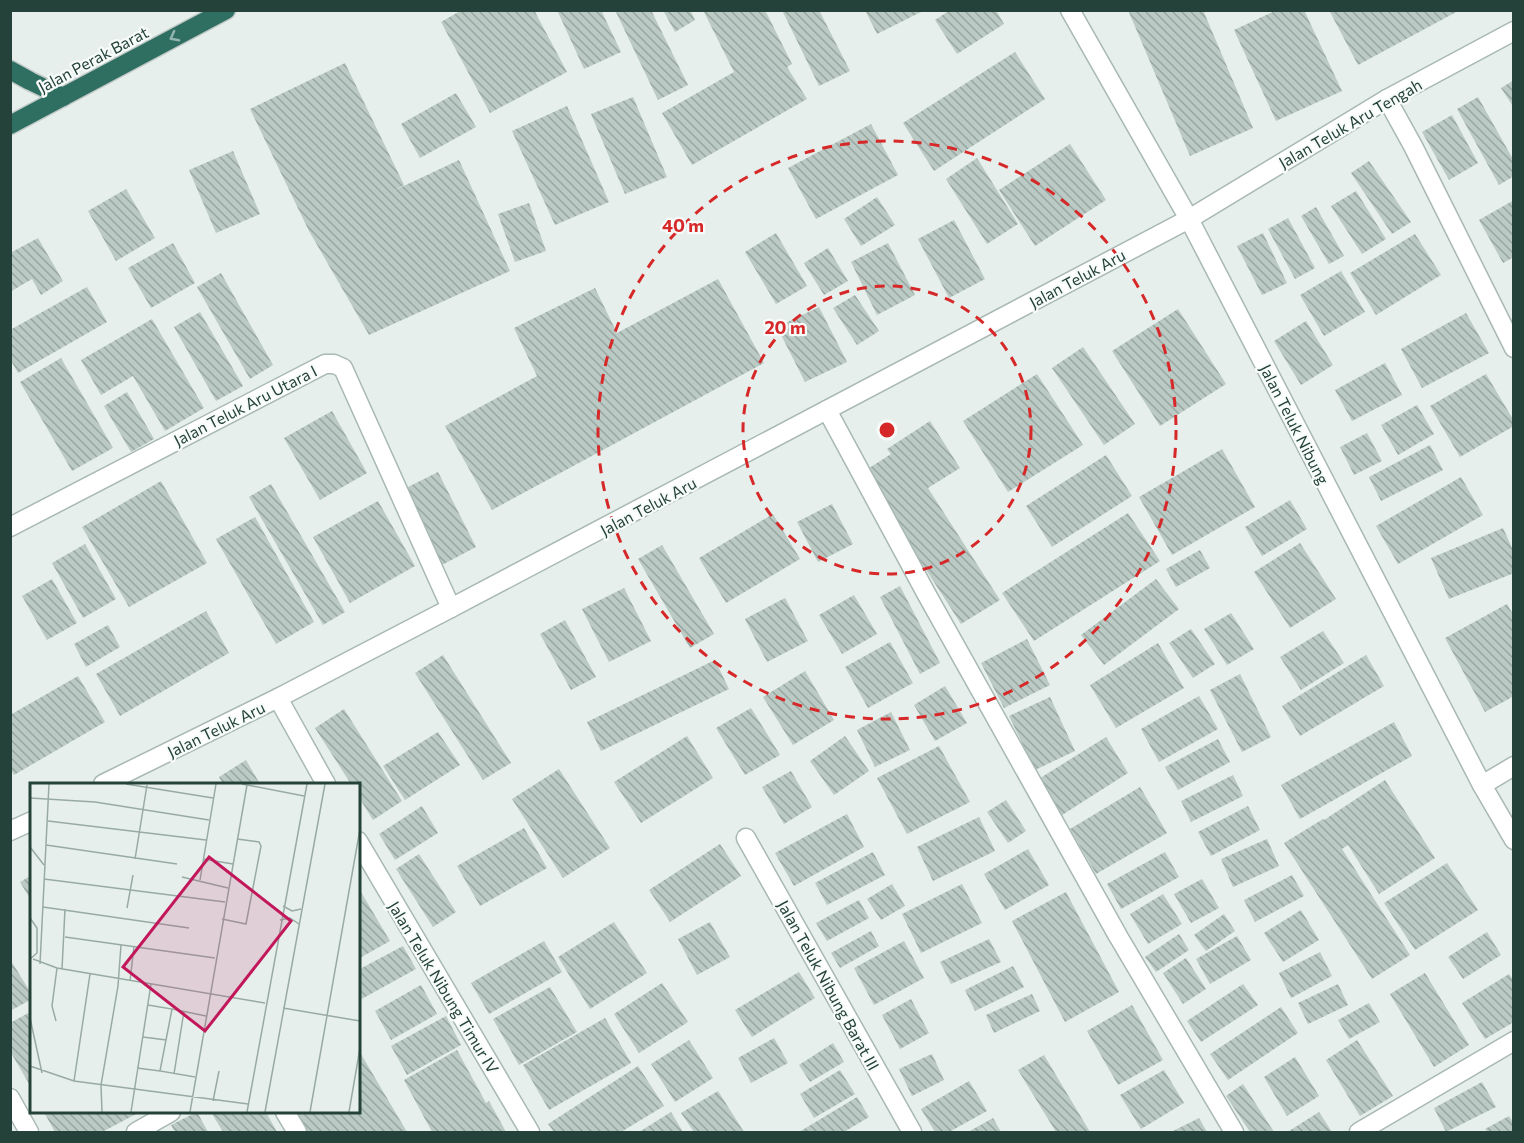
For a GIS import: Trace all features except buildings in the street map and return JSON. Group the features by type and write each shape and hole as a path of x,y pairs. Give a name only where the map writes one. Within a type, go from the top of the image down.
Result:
{"highway":[{"name":"Jalan Perak Barat","path":"10,125 226,10"},
{"path":"10,70 63,97"}],"street":[{"name":"Jalan Teluk Nibung","path":"1070,10 1189,219 1482,785 1514,840"},
{"name":"Jalan Teluk Aru Tengah","path":"1189,219 1387,99 1514,31"},
{"path":"1387,99 1506,315 1514,348"},
{"name":"Jalan Teluk Aru","path":"107,783 136,776 278,698 1189,219"},
{"name":"Jalan Teluk Aru Utara I","path":"10,526 325,364 334,364 343,368 451,608"},
{"path":"827,410 927,595 1118,936 1234,1132"},
{"path":"278,698 325,783"},
{"path":"1482,785 1514,766"},
{"path":"10,831 30,822"},
{"name":"Jalan Teluk Nibung Barat III","path":"746,838 912,1132"},
{"name":"Jalan Teluk Nibung Timur IV","path":"360,844 530,1132"},
{"path":"1359,1132 1514,1041"},
{"path":"10,1098 29,1132"},
{"path":"136,1132 169,1113"},
{"path":"286,1113 297,1132"}]}
